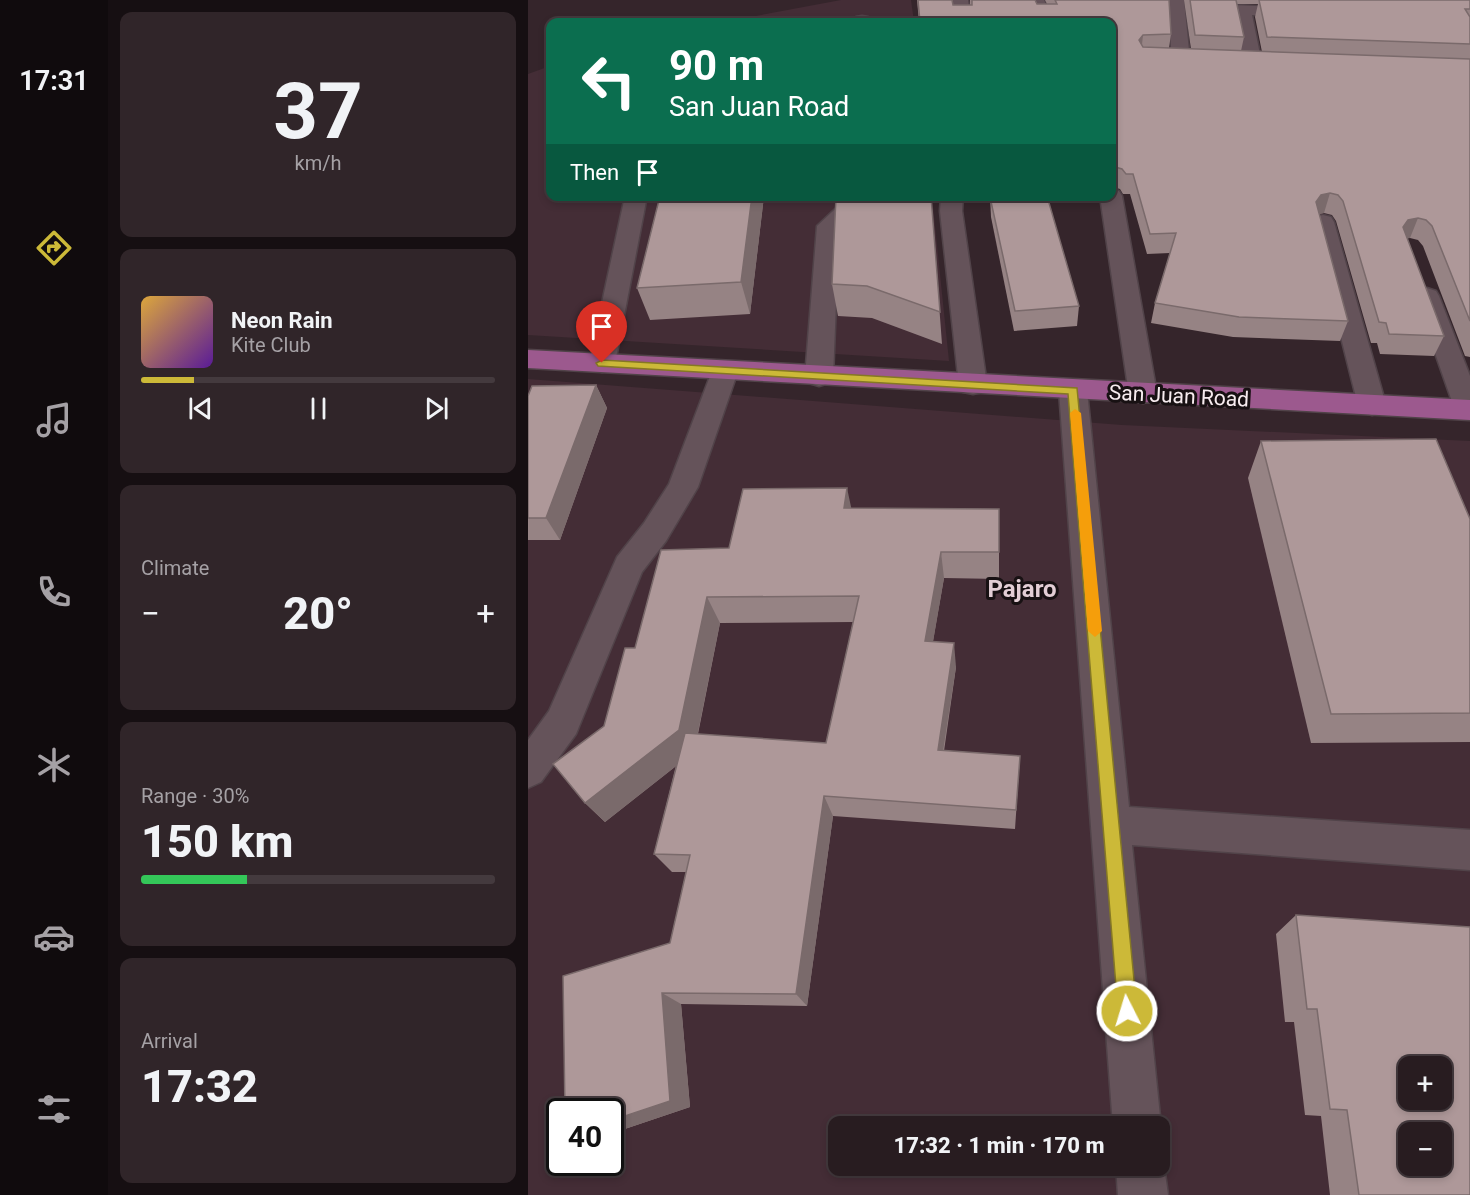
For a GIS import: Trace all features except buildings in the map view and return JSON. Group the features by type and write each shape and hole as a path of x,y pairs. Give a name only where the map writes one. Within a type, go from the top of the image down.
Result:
{"main road":[{"name":"San Juan Road","path":"528,358 973,386 1469,410"}],"street":[{"path":"960,0 962,18"},
{"path":"1036,0 1044,18"},
{"path":"1176,0 1181,61"},
{"path":"1211,9 1271,11"},
{"path":"1242,10 1253,64"},
{"path":"1159,60 1205,62"},
{"path":"1229,63 1276,64"},
{"path":"602,363 635,201"},
{"path":"819,377 828,226 857,201"},
{"path":"952,201 951,211 973,386"},
{"path":"1112,201 1143,394"},
{"path":"1323,222 1372,405"},
{"path":"1420,278 1469,410"},
{"path":"528,770 563,722 628,566 655,532 683,487 725,371"},
{"path":"1073,391 1136,1116"},
{"path":"1112,825 1470,850"},
{"path":"1141,1176 1143,1195"}],"shaded area":[{"path":"841,0 911,0 913,18 745,18"},
{"path":"546,67 546,201 932,201 949,361 528,335 528,74"},
{"path":"528,379 1122,425 1470,441 1470,1195 528,1195"}],"slow traffic":[{"path":"1075,413 1095,631"}],"district":[{"name":"Pajaro","path":"1022,589"}],"route":[{"path":"602,363 1073,391 1127,1011"}]}
